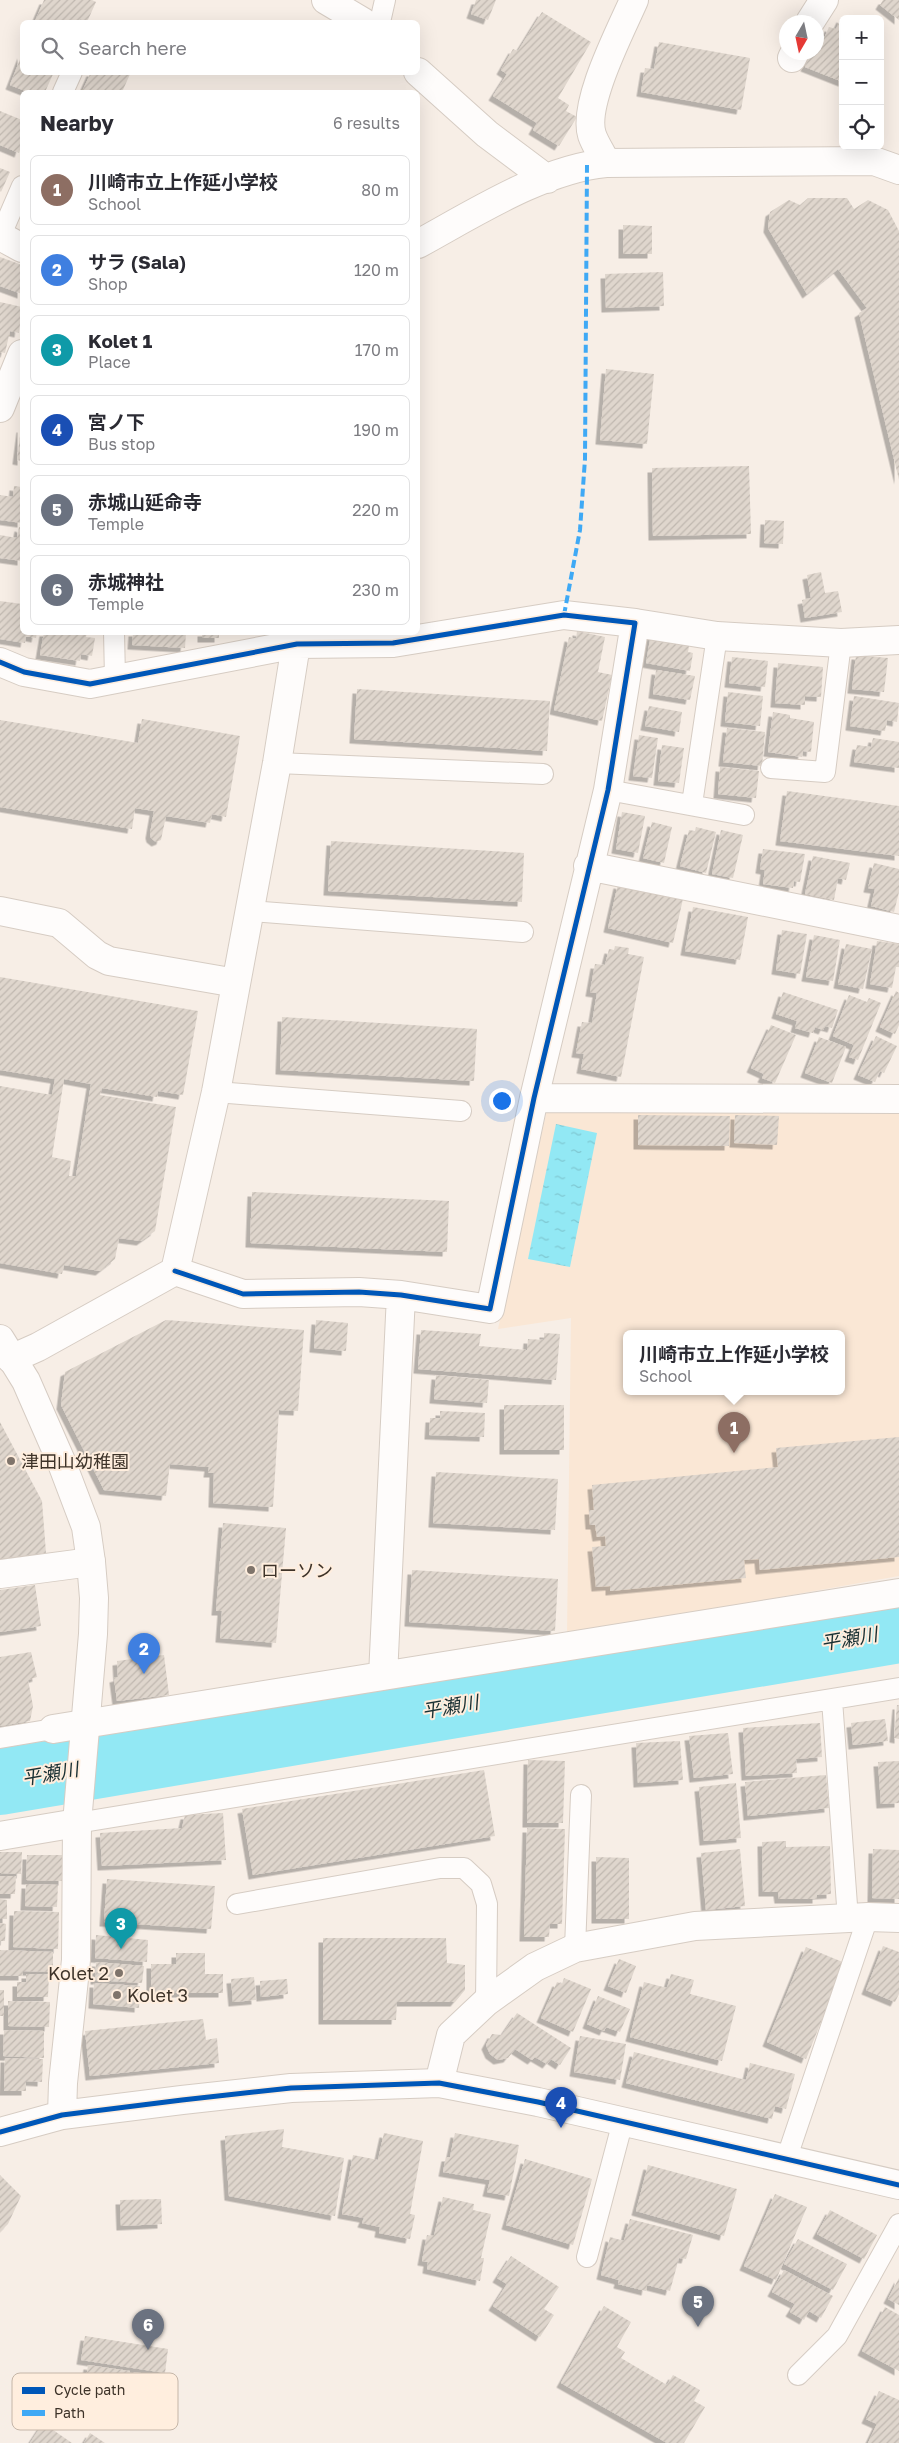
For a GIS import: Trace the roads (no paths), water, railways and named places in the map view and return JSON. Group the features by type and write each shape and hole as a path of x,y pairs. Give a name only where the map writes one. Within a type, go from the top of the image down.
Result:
{"street":[{"path":"326,0 360,20"},
{"path":"606,163 591,134 592,107 602,72 634,0"},
{"path":"814,15 824,0"},
{"path":"420,74 487,134 547,180"},
{"path":"420,243 525,186 587,165 606,163 874,161 899,170"},
{"path":"0,237 20,247"},
{"path":"0,408 20,359"},
{"path":"0,662 24,672 90,684 298,638 393,643 564,614 717,636 841,643 899,640"},
{"path":"62,2115 62,2083 76,1960 78,1819 93,1625 92,1562 86,1527 60,1461 26,1381 6,1349 38,1347 175,1271 243,1294 359,1292 401,1295 490,1309 534,1098 588,866 608,790 635,623"},
{"path":"175,1271 216,1092 277,763 298,638"},
{"path":"588,866 899,929"},
{"path":"0,911 59,922 97,955 109,961 236,983"},
{"path":"534,1098 899,1099"},
{"path":"383,1676 401,1295"},
{"path":"0,1574 92,1562"},
{"path":"53,1729 86,1729 383,1676 899,1593"},
{"path":"0,1836 78,1819"},
{"path":"439,2083 451,2036 486,2002 535,1967 575,1948 695,1926 858,1918 899,1918"},
{"path":"0,2132 62,2115 291,2088 439,2083 538,2102 899,2185"}],"lane":[{"path":"380,20 385,0"},
{"path":"64,90 71,75"},
{"path":"0,237 20,191"},
{"path":"114,635 115,678"},
{"path":"692,804 717,636"},
{"path":"771,768 825,772 841,643"},
{"path":"277,763 543,774"},
{"path":"608,790 744,815"},
{"path":"250,911 522,932"},
{"path":"216,1092 461,1111"},
{"path":"78,1819 899,1688"},
{"path":"786,2160 858,1918 832,1700"},
{"path":"0,1738 53,1729"},
{"path":"575,1948 581,1795"},
{"path":"237,1904 440,1868 464,1868 481,1884 487,1904 486,2002"},
{"path":"587,2257 623,2122"},
{"path":"798,2375 837,2336 899,2224"}],"water":[{"path":"556,1124 597,1133 570,1267 528,1259"}],"waterway":[{"name":"平瀬川","path":"0,1782 899,1630"}],"place":[{"name":"川崎市立上作延小学校","path":"734,1453"},
{"name":"津田山幼稚園","path":"11,1461"},
{"name":"ローソン","path":"251,1570"},
{"name":"サラ (Sala)","path":"144,1674"},
{"name":"Kolet 1","path":"121,1949"},
{"name":"Kolet 2","path":"119,1973"},
{"name":"Kolet 3","path":"117,1995"},
{"name":"宮ノ下","path":"561,2128"},
{"name":"赤城山延命寺","path":"698,2327"},
{"name":"赤城神社","path":"148,2350"}]}
